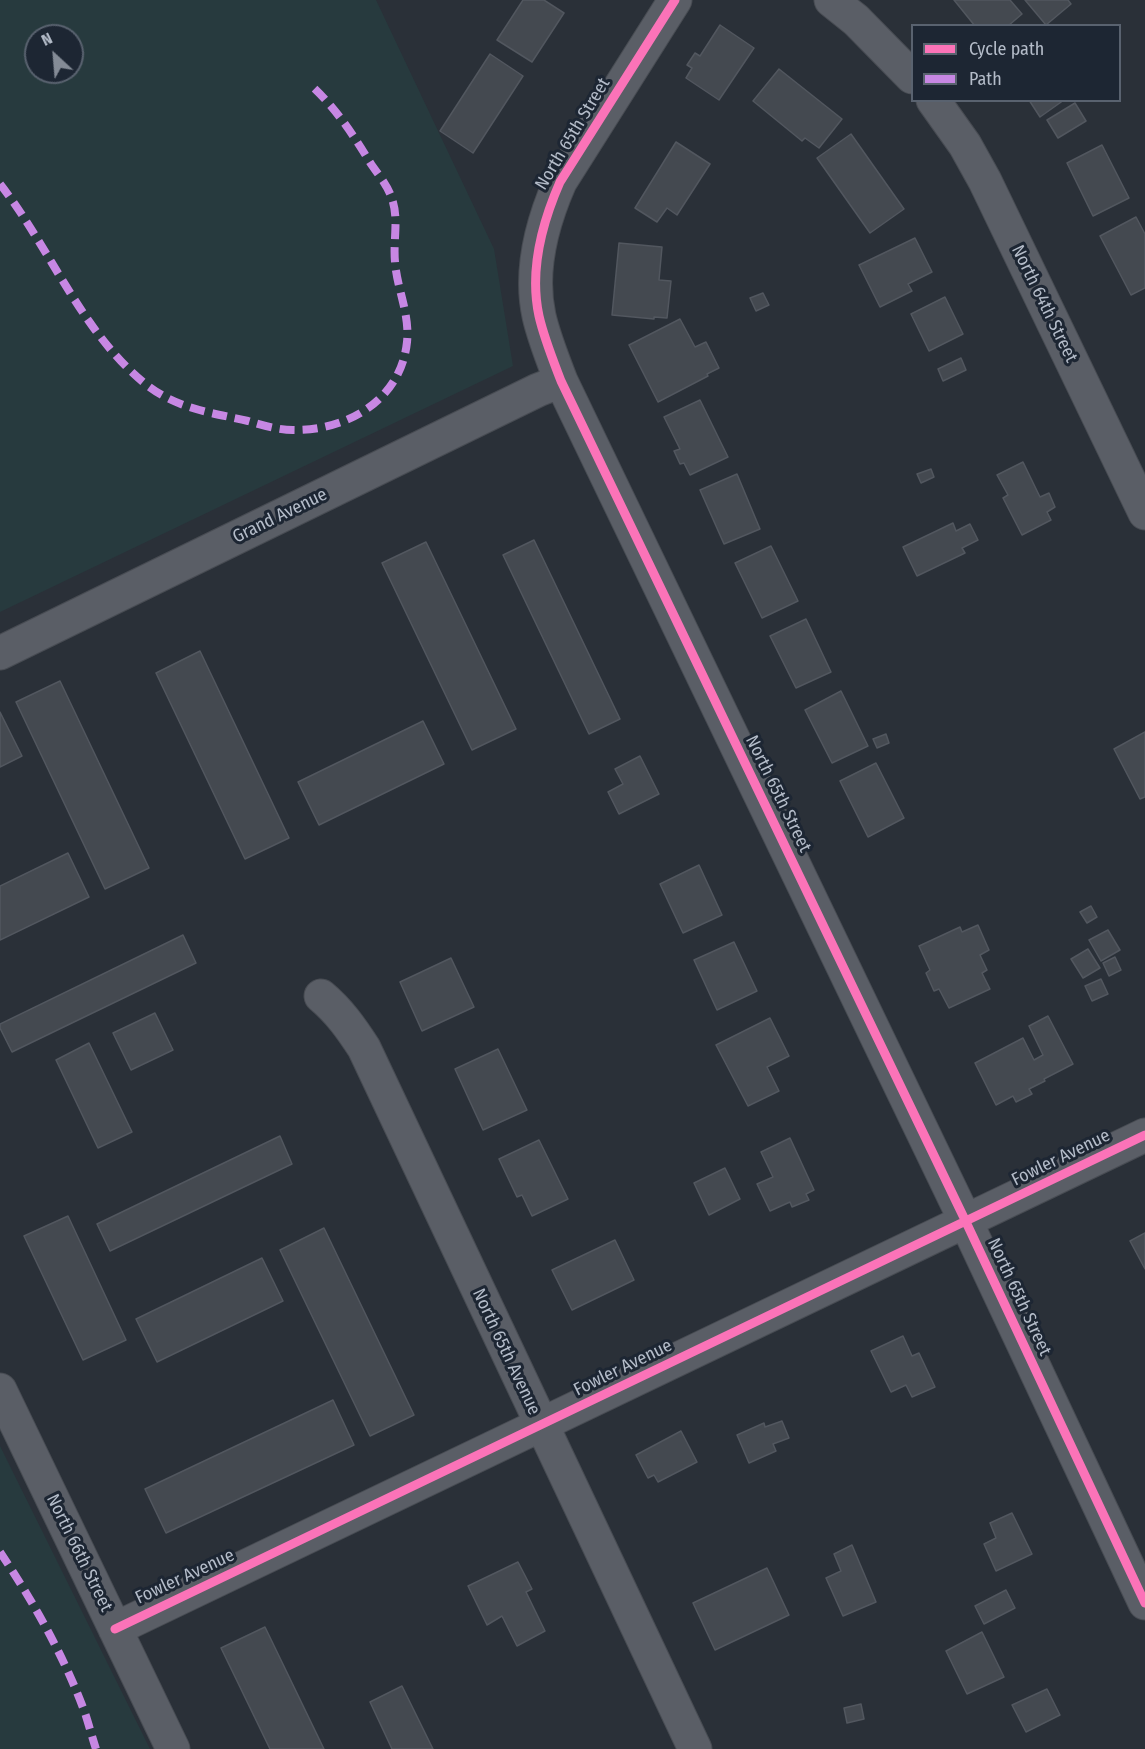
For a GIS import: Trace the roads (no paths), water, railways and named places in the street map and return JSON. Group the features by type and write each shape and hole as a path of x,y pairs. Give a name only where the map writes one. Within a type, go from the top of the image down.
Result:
{"street":[{"name":"North 65th Street","path":"675,0 560,182 548,210 537,250 535,292 544,338 561,381 966,1222 1145,1603"},
{"path":"831,0 856,20 911,76"},
{"name":"North 64th Street","path":"934,102 965,145 985,181 1145,513"},
{"name":"Grand Avenue","path":"0,652 561,381"},
{"name":"North 65th Avenue","path":"321,996 350,1025 364,1048 695,1749"},
{"name":"Fowler Avenue","path":"115,1629 1145,1135"},
{"name":"North 66th Street","path":"0,1390 173,1749"}]}
